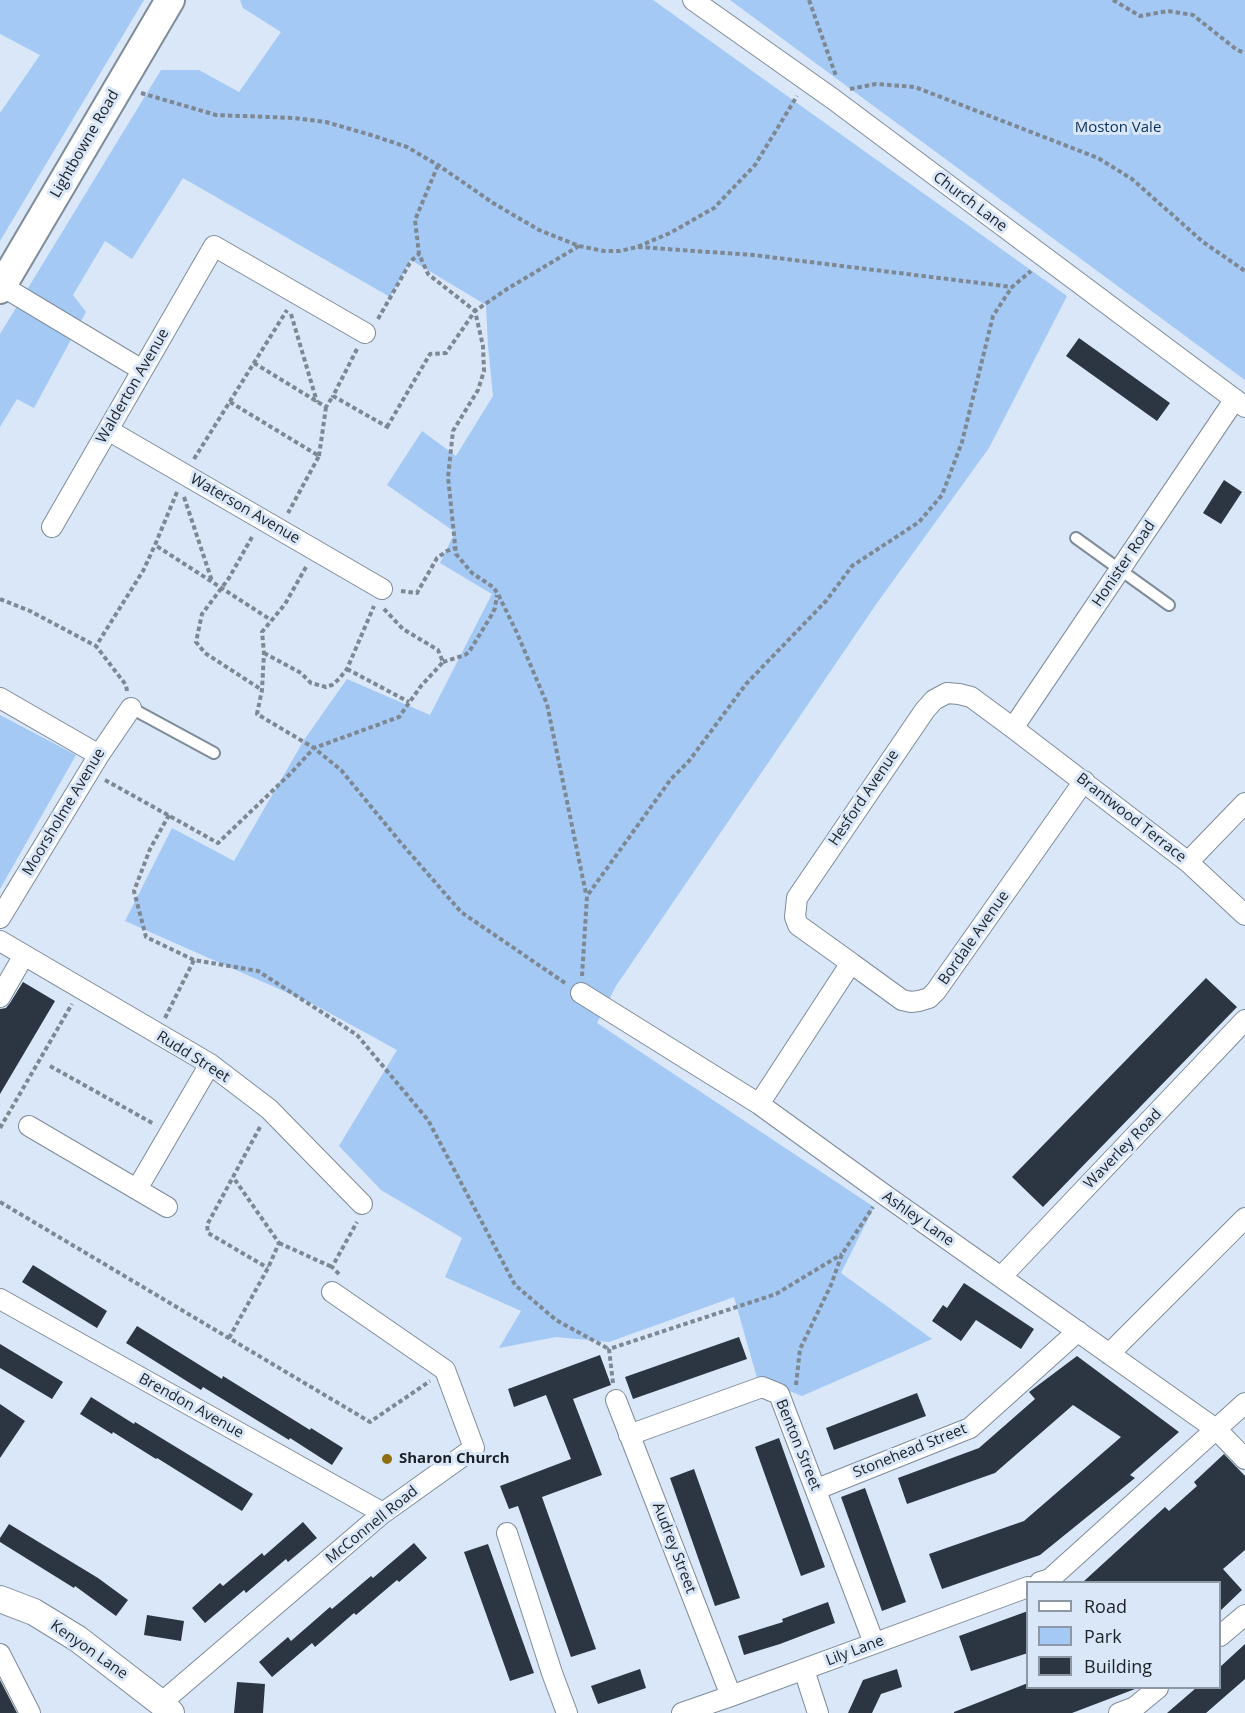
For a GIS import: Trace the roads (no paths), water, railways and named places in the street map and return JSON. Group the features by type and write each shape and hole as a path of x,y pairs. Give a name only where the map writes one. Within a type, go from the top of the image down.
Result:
{"main road":[{"name":"Lightbowne Road","path":"1,287 170,0"}],"street":[{"name":"Church Lane","path":"693,0 806,80 837,95 1240,403"},
{"name":"Walderton Avenue","path":"52,527 214,246 365,333"},
{"path":"1,287 142,370"},
{"name":"Honister Road","path":"1013,728 1120,570 1240,403"},
{"name":"Waterson Avenue","path":"108,430 382,589"},
{"name":"Hesford Avenue","path":"851,963 798,924 795,917 797,898 918,719 934,700 947,693 959,694 971,697 1013,728"},
{"path":"0,698 94,763"},
{"name":"Moorsholme Avenue","path":"0,918 94,763 131,708"},
{"name":"Brantwood Terrace","path":"1013,728 1188,862 1245,915"},
{"name":"Bordale Avenue","path":"851,963 902,1000 911,1002 930,998 1084,781"},
{"path":"1188,862 1245,804"},
{"name":"Rudd Street","path":"0,941 210,1064 269,1109 362,1204"},
{"path":"0,997 24,955"},
{"path":"759,1104 851,963"},
{"name":"Ashley Lane","path":"581,993 759,1104 1217,1430 1245,1459"},
{"name":"Waverley Road","path":"1001,1277 1245,1020"},
{"path":"137,1189 210,1064"},
{"path":"30,1126 168,1207"},
{"path":"1109,1354 1243,1224"},
{"name":"McConnell Road","path":"166,1708 383,1513 474,1448 446,1370 332,1292"},
{"name":"Brendon Avenue","path":"0,1299 383,1513"},
{"name":"Stonehead Street","path":"817,1489 970,1428 1078,1331"},
{"name":"Benton Street","path":"629,1435 762,1387 779,1394 874,1643"},
{"name":"Audrey Street","path":"616,1400 731,1696"},
{"path":"1043,1581 1050,1579 1245,1403"},
{"path":"507,1533 567,1713"},
{"name":"Lily Lane","path":"682,1713 1026,1588"},
{"name":"Kenyon Lane","path":"0,1599 34,1612 78,1639 166,1708"},
{"path":"1221,1635 1245,1615"},
{"path":"0,1654 30,1713"},
{"path":"804,1670 818,1713"},
{"path":"1119,1713 1135,1707 1157,1689"}],"lane":[{"path":"1076,538 1169,605"},
{"path":"131,708 214,753"}],"place":[{"name":"Sharon Church","path":"387,1459"}],"park label":[{"name":"Moston Vale","path":"1118,128"}]}
